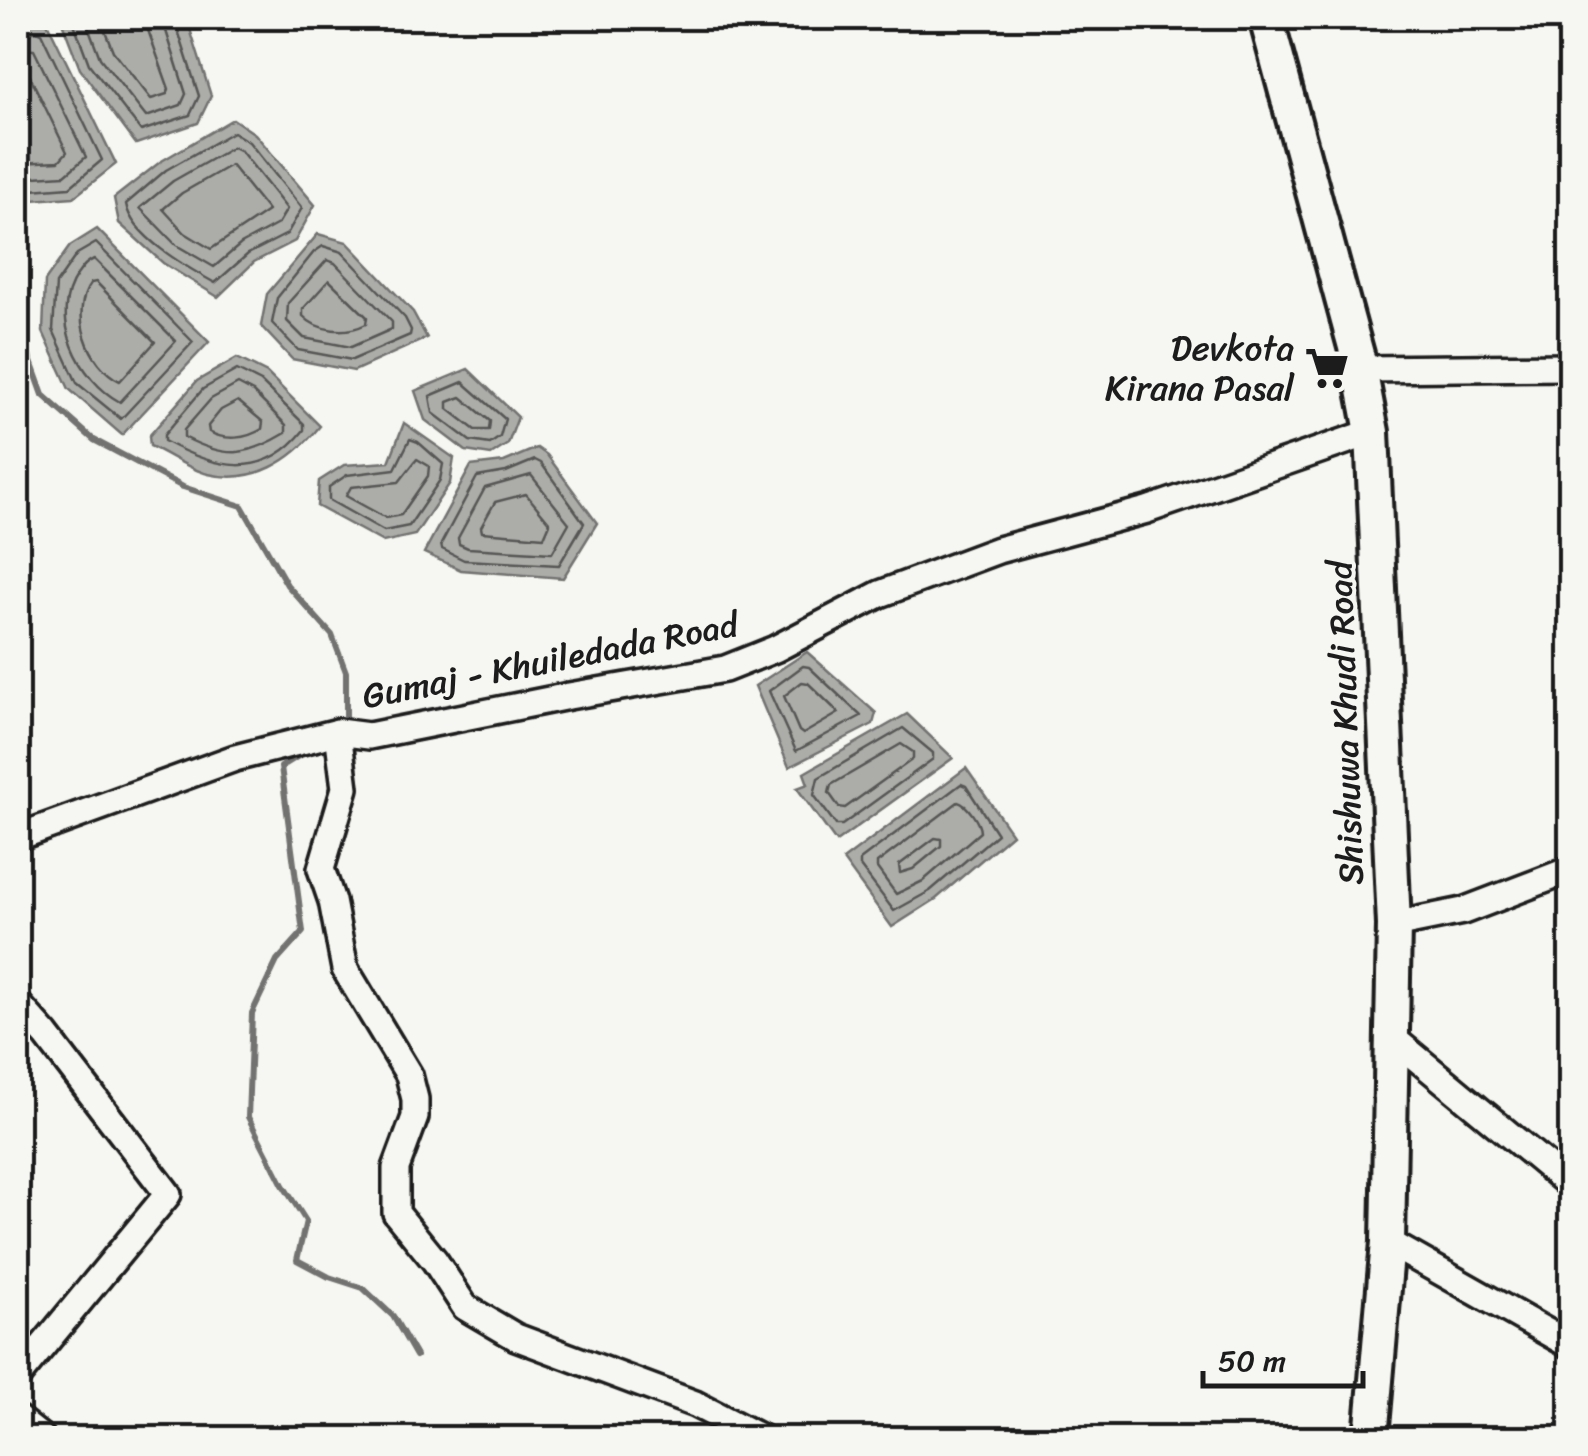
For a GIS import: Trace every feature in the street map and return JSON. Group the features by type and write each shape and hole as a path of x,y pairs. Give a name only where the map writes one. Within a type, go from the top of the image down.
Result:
{"main road":[{"name":"Shishuwa Khudi Road","path":"1266,18 1361,369 1372,432 1394,925 1388,1242 1371,1438"}],"street":[{"path":"1361,369 1570,366"},
{"name":"Gumaj - Khuiledada Road","path":"18,836 235,758 338,732 369,736 725,670 775,649 880,594 998,550 1146,510 1372,432"},
{"path":"338,732 345,788 321,869 332,900 345,969 409,1074 415,1099 415,1116 396,1168 396,1213 435,1260 466,1307 516,1337 695,1404 761,1438"},
{"path":"1394,925 1463,911 1570,870"},
{"path":"18,1004 168,1194 18,1376"},
{"path":"1390,1036 1570,1185"},
{"path":"1388,1242 1570,1345"},
{"path":"18,1420 42,1438"}],"water":[{"path":"45,18 116,164 74,197 18,201 18,28"},
{"path":"64,18 182,18 190,29 211,96 198,123 136,144 80,69 62,22"},
{"path":"233,119 255,134 315,205 295,241 254,262 218,297 163,263 119,223 114,198 160,162"},
{"path":"97,229 209,342 122,435 69,389 43,332 45,281 70,246"},
{"path":"318,234 347,242 413,312 427,338 354,371 292,359 261,326 267,294"},
{"path":"237,358 267,373 320,426 309,439 271,467 225,477 201,472 150,446 149,436 197,381"},
{"path":"468,369 518,417 508,444 491,455 466,451 425,420 415,391"},
{"path":"404,423 454,458 450,483 415,535 383,542 317,506 319,481 344,465 389,462"},
{"path":"537,448 547,455 597,523 563,578 461,570 424,553 471,466 504,462"},
{"path":"807,652 876,713 873,724 789,767 755,686"},
{"path":"907,714 953,758 836,842 797,788 808,784 804,773"},
{"path":"966,768 1012,834 936,899 892,927 843,860"}],"waterway":[{"path":"18,312 18,325 43,395 94,440 183,487 242,506 287,585 332,635 346,672 346,720"},
{"path":"305,752 281,767 303,932 277,961 252,1013 248,1117 306,1221 297,1260 329,1277 363,1288 393,1316 416,1356"}],"place":[{"name":"Devkota Kirana Pasal","path":"1327,368"}]}
